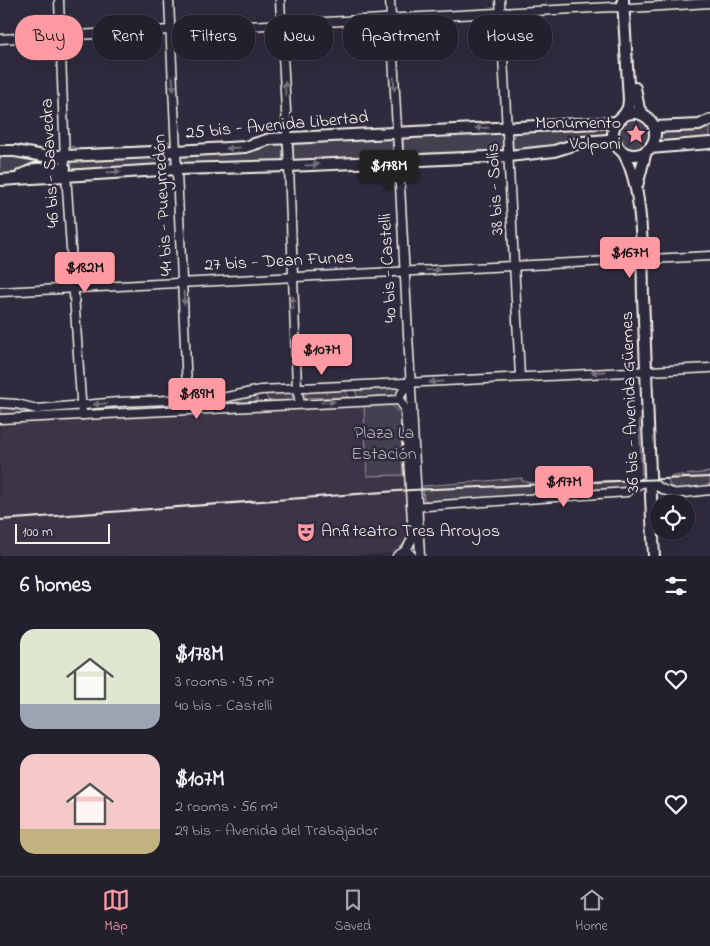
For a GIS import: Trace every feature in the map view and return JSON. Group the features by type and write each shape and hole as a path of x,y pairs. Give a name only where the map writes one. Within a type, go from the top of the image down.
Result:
{"main road":[{"path":"627,4 635,95 639,109 654,128 654,140 648,150"},
{"path":"627,4 629,100 628,108 614,132 616,143 623,152 635,155 648,150 710,143"},
{"path":"620,120 635,114 645,116"},
{"name":"25 bis - Avenida Libertad","path":"0,152 15,151 44,156 65,156 176,152 245,147 270,139 508,128 620,120"},
{"path":"654,128 699,125 710,120"},
{"name":"25 bis - Avenida Libertad","path":"0,180 65,171 290,166 509,156 554,151 583,142 608,140 616,143"},
{"name":"36 bis - Avenida Güemes","path":"636,187 648,150"},
{"name":"36 bis - Avenida Güemes","path":"623,152 628,160 636,187 642,259 654,556"}],"street":[{"name":"46 bis - Saavedra","path":"59,0 60,15"},
{"name":"44 bis - Pueyrredón","path":"169,0 188,409"},
{"path":"280,0 281,15"},
{"name":"40 bis - Castelli","path":"390,0 391,15"},
{"name":"38 bis - Solís","path":"500,0 520,376"},
{"path":"458,15 627,4 710,3"},
{"path":"83,34 265,26"},
{"path":"0,39 15,38"},
{"name":"46 bis - Saavedra","path":"62,60 65,171 82,415"},
{"path":"284,60 290,166 297,388 300,404"},
{"name":"40 bis - Castelli","path":"393,60 405,271 415,507 420,556"},
{"name":"27 bis - Dean Funes","path":"0,292 710,256"},
{"path":"0,403 17,404 37,409 119,402 222,398 261,390 710,368"},
{"path":"0,419 400,400 403,390 410,384"},
{"path":"351,386 354,401"},
{"path":"261,390 264,406"},
{"name":"40 bis - Castelli","path":"400,400 405,408 413,465"},
{"path":"119,402 120,412"},
{"path":"415,507 627,492 638,484 651,483 674,493 710,490"},
{"name":"40 bis - Castelli","path":"409,553 413,537 415,507"},
{"path":"397,556 409,553"}],"shaded area":[{"path":"395,403 402,410 410,537 404,547 395,553 339,556 0,556 0,423"}],"green space":[{"path":"635,118 641,119 646,123 650,128 650,140 646,145 641,149 635,150 629,149 624,145 620,140 619,134 620,128 624,123 629,119"},
{"path":"710,124 710,140 662,143 658,141 661,131"},
{"path":"606,127 611,131 608,138 519,151 513,147 513,137 517,131"},
{"path":"502,132 503,151 404,154 403,136"},
{"path":"392,137 393,156 294,161 293,143"},
{"path":"168,141 171,143 171,146 72,152 69,149 72,146 79,149 164,145"},
{"path":"270,143 278,143 283,146 282,161 184,164 181,159 182,156 237,153"},
{"path":"13,154 57,160 61,165 0,175 0,155"},
{"path":"171,155 171,165 71,170 71,160"},
{"path":"400,386 397,395 358,397 355,391 356,389"},
{"path":"346,390 348,397 305,398 306,391"},
{"path":"292,392 292,400 269,401 266,396 267,393"},
{"path":"255,395 258,401 194,405 225,401"},
{"name":"Plaza La Estación","path":"392,405 400,414 403,475 367,476 364,406"},
{"path":"0,407 34,413 0,414"},
{"path":"639,420 642,420 644,479 642,479"},
{"path":"710,472 710,486 676,489 669,485 668,479 673,476"},
{"path":"522,478 522,481 533,483 632,480 635,483 626,489 435,504 424,500 423,486"}],"railway":[{"path":"0,520 411,490 710,477"}],"place":[{"name":"Monumento Volponi","path":"636,134"},
{"name":"Anfiteatro Tres Arroyos","path":"306,532"}]}
